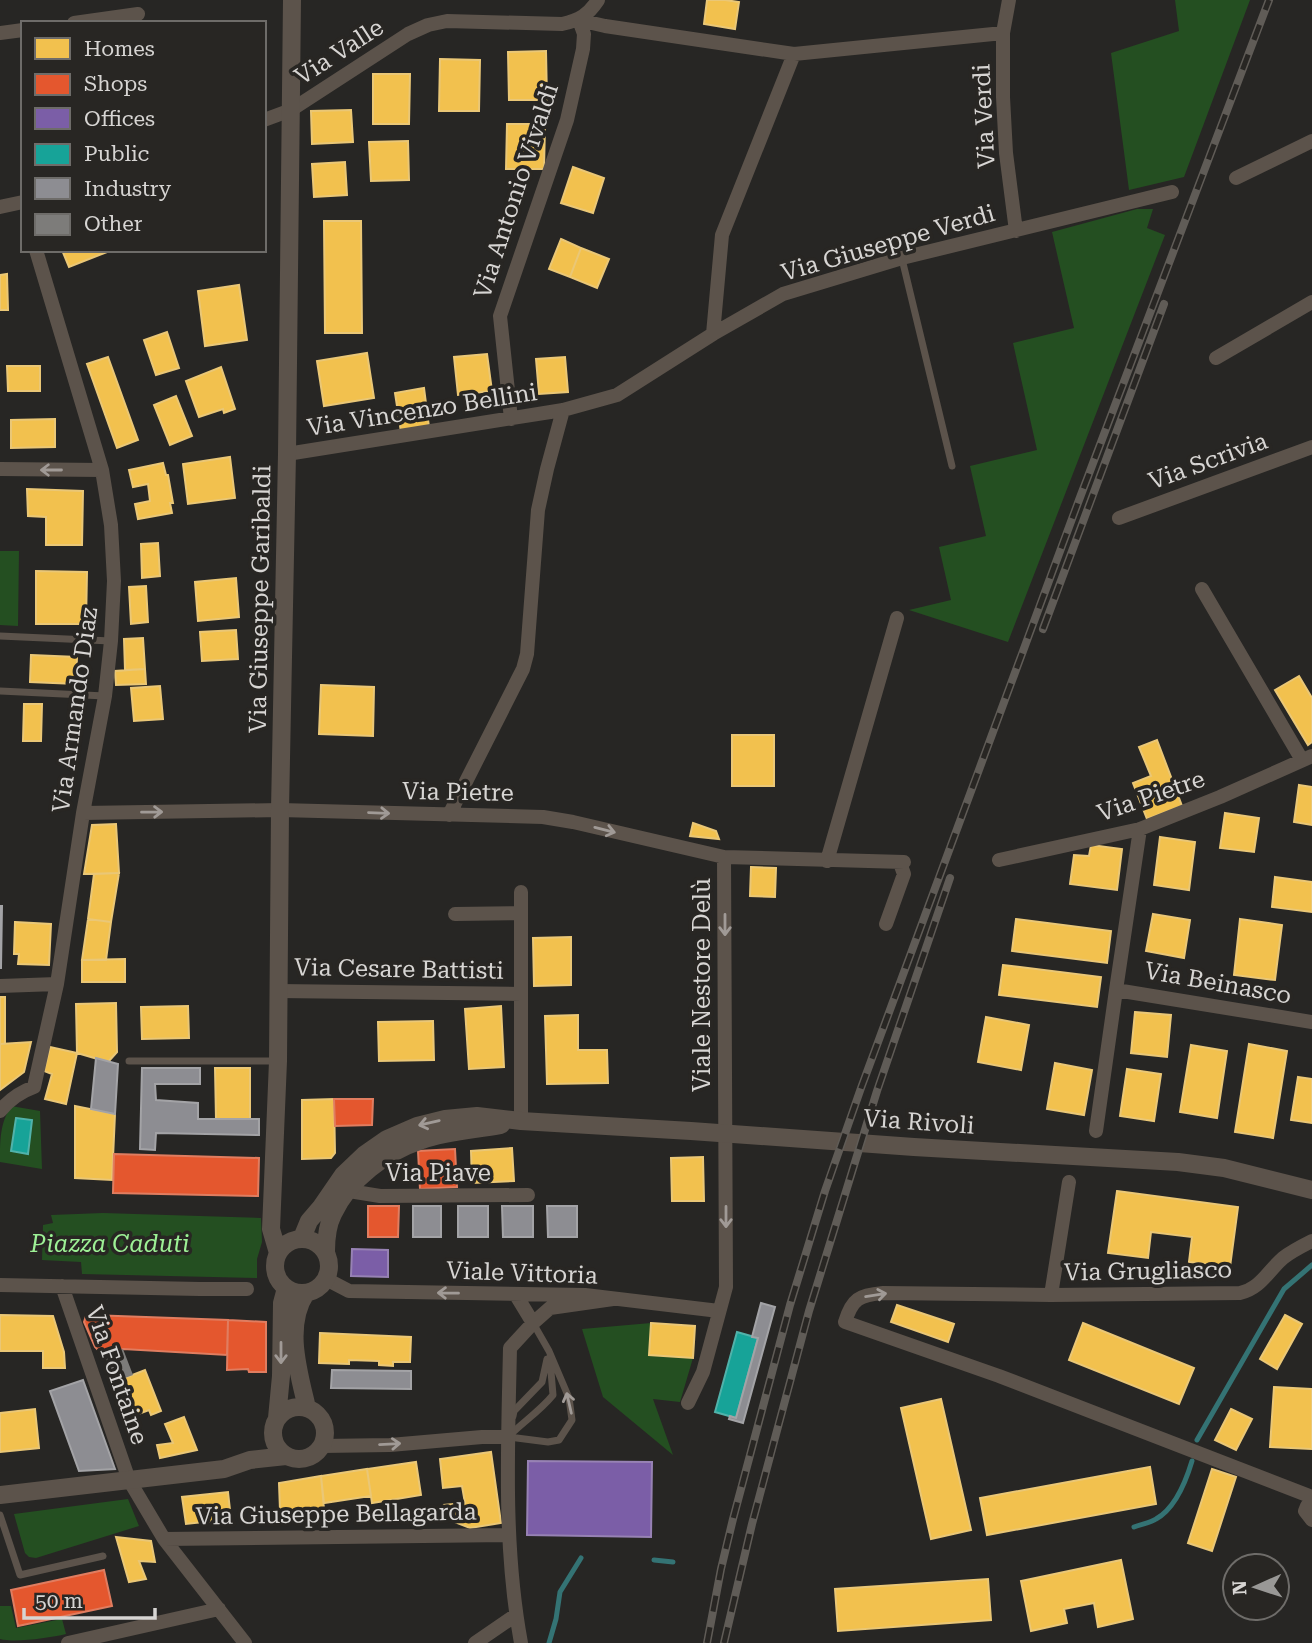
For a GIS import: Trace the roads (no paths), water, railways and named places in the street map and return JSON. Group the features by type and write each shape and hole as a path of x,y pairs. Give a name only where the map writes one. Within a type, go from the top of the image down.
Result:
{"street":[{"name":"Via Giuseppe Garibaldi","path":"290,1244 272,1200 278,1061 292,0"},
{"path":"579,20 598,0"},
{"name":"Via Verdi","path":"1009,0 1003,33 1003,97 1006,153 1016,231"},
{"path":"86,21 138,12"},
{"name":"Via Valle","path":"266,119 291,110 408,34 428,25 447,21 562,24 579,20 794,54 1003,33"},
{"name":"Via Antonio Vivaldi","path":"510,419 500,316 567,120 583,48 584,34 579,20"},
{"path":"0,33 21,30"},
{"path":"713,334 722,235 794,54"},
{"path":"1236,178 1312,141"},
{"name":"Via Giuseppe Verdi","path":"563,410 617,395 713,334 783,294 902,258 1172,192"},
{"path":"0,207 21,204"},
{"name":"Via Armando Diaz","path":"0,1111 23,1091 34,1087 57,984 83,813 105,696 114,581 111,525 102,470 37,252"},
{"path":"1216,358 1312,302"},
{"path":"449,815 523,668 527,654 538,510 563,410"},
{"name":"Via Vincenzo Bellini","path":"287,454 563,410"},
{"name":"Via Scrivia","path":"1119,518 1312,447"},
{"path":"0,470 102,470"},
{"path":"1202,589 1307,758"},
{"path":"827,861 897,618"},
{"name":"Via Pietre","path":"999,860 1140,829 1307,758"},
{"name":"Via Pietre","path":"83,813 280,810 543,817 724,857 902,862 904,874 886,924"},
{"name":"Via Beinasco","path":"1096,1131 1140,829"},
{"name":"Viale Nestore Delù","path":"719,1311 726,1287 724,857"},
{"name":"Via Cesare Battisti","path":"521,892 521,1121"},
{"path":"456,914 521,914"},
{"path":"0,986 57,984"},
{"name":"Via Beinasco","path":"1116,989 1312,1022"},
{"name":"Via Cesare Battisti","path":"278,990 521,994"},
{"name":"Via Rivoli","path":"290,1244 343,1175 364,1154 387,1139 417,1126 445,1119 477,1116 914,1147 1178,1162 1224,1168 1312,1190"},
{"name":"Via Rivoli","path":"326,1251 327,1232 333,1213 353,1184 375,1164 422,1140 521,1121"},
{"name":"Via Grugliasco","path":"1051,1295 1069,1182"},
{"name":"Via Piave","path":"349,1191 380,1196 528,1195"},
{"path":"315,1241 326,1251 330,1267 326,1279 319,1287 306,1293 286,1288 276,1274 275,1260 290,1244 315,1241"},
{"name":"Via Grugliasco","path":"1312,1241 1282,1259 1258,1286 1250,1291 1051,1295 883,1293 859,1298 850,1306 845,1322 999,1376 1312,1497"},
{"name":"Viale Vittoria","path":"326,1279 349,1291 585,1295 719,1311"},
{"path":"0,1285 247,1289"},
{"name":"Via Fontaine","path":"62,1286 129,1479 164,1539 245,1643"},
{"path":"250,1460 275,1427 289,1409 307,1408 315,1412 324,1427 325,1437 316,1453 300,1460 286,1456 275,1444 275,1427 281,1376 282,1303 286,1288"},
{"path":"306,1293 299,1303 294,1322 297,1362 307,1408"},
{"path":"516,1295 533,1323"},
{"path":"521,1643 508,1535 510,1348 550,1308 613,1299"},
{"path":"688,1403 703,1373 719,1311"},
{"path":"322,1446 390,1445 508,1437"},
{"path":"0,1495 224,1469 250,1460 286,1456"},
{"path":"1312,1503 1305,1511 1312,1520"},
{"name":"Via Giuseppe Bellagarda","path":"164,1539 508,1535"},
{"path":"68,1643 219,1609"},
{"path":"475,1643 516,1615"}],"lane":[{"path":"902,258 952,466"},
{"path":"0,636 111,641"},
{"path":"0,691 105,696"},
{"path":"129,1061 278,1061"},
{"path":"508,1437 548,1442 559,1440 572,1420 569,1398 549,1351 533,1323"},
{"path":"508,1437 514,1412 542,1382 549,1351"},
{"path":"508,1437 553,1395 549,1351"},
{"path":"0,1515 20,1575 103,1556"}],"waterway":[{"path":"1197,1440 1284,1289 1312,1265"},
{"path":"1134,1527 1154,1520 1169,1508 1183,1485 1192,1461"},
{"path":"549,1643 560,1592 581,1558"},
{"path":"654,1560 673,1562"}],"railway":[{"path":"707,1643 733,1519 790,1305 825,1191 1079,500 1269,0"},
{"path":"1043,629 1164,304"},
{"path":"724,1643 752,1524 809,1311 877,1091 950,878"}],"park label":[{"name":"Piazza Caduti","path":"110,1244"}]}
